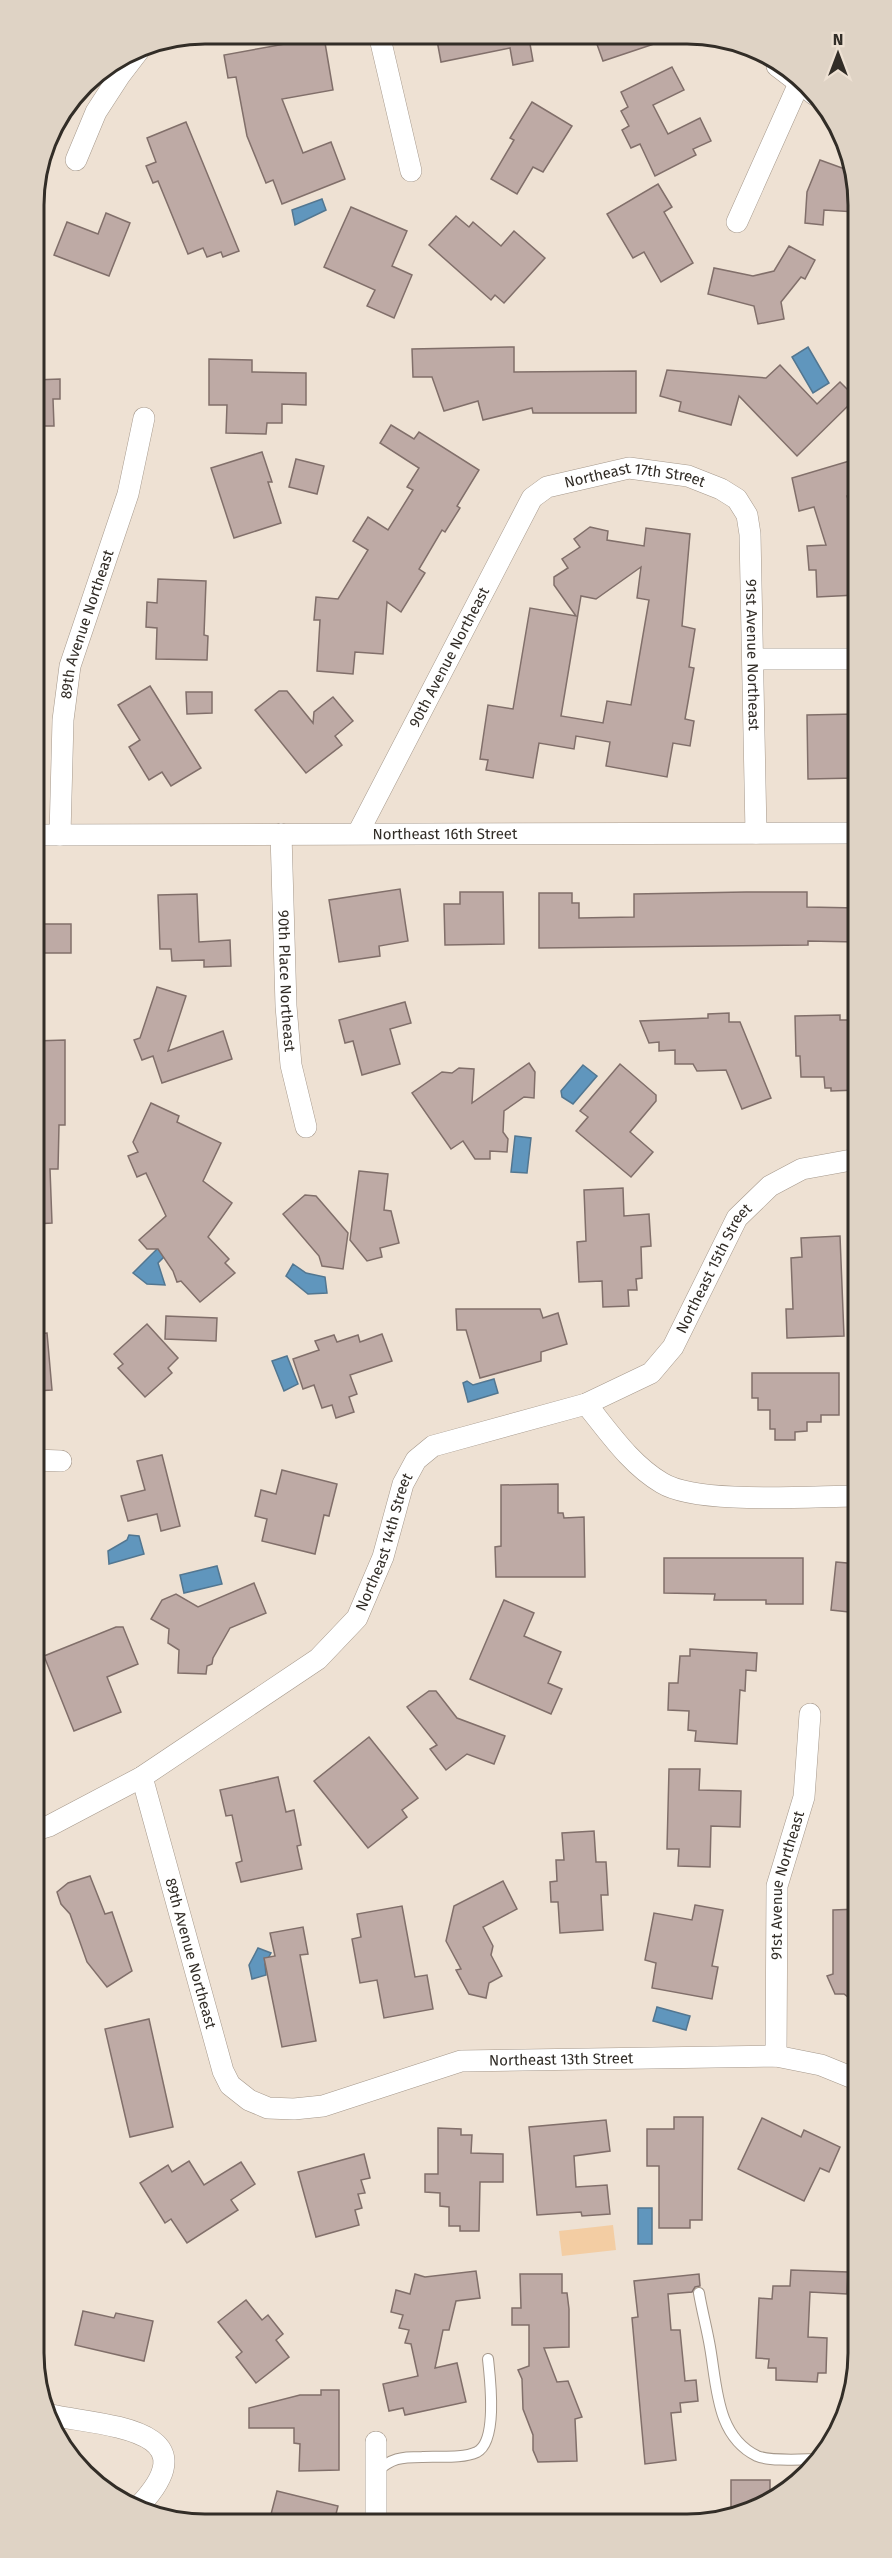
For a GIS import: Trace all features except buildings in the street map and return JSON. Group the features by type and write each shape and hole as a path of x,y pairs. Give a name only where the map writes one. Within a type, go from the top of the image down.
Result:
{"street":[{"path":"381,44 411,171"},
{"path":"76,160 96,112 130,62"},
{"path":"737,222 802,92"},
{"name":"89th Avenue Northeast","path":"60,835 63,720 70,666 128,494 144,418"},
{"name":"Northeast 17th Street","path":"547,487 629,468 688,476 721,489"},
{"name":"90th Avenue Northeast","path":"358,833 532,498 547,487"},
{"name":"91st Avenue Northeast","path":"721,489 737,499 747,515 750,534 756,833"},
{"path":"753,659 848,659"},
{"name":"Northeast 16th Street","path":"44,835 848,832"},
{"name":"90th Place Northeast","path":"281,834 286,1006 291,1065 306,1127"},
{"name":"Northeast 15th Street","path":"586,1404 651,1373 658,1365 673,1347 737,1218 770,1186 802,1169 848,1161"},
{"path":"586,1404 632,1461 664,1484 698,1495 848,1496"},
{"name":"Northeast 14th Street","path":"44,1828 142,1777 318,1659 357,1618 383,1557 403,1484 416,1460 434,1446 586,1404"},
{"path":"44,1460 62,1461"},
{"name":"91st Avenue Northeast","path":"776,2056 777,1887 804,1797 810,1714"},
{"name":"89th Avenue Northeast","path":"142,1777 223,2071 230,2085 249,2100 268,2108"},
{"name":"Northeast 13th Street","path":"268,2108 294,2109 323,2106 461,2061 776,2056 821,2065 848,2076"},
{"path":"56,2416 142,2433 156,2442 165,2467 157,2487 143,2502"},
{"path":"376,2442 376,2514"}],"lane":[{"path":"699,2293 710,2349 715,2391 727,2427 733,2436 740,2445 759,2457 810,2459"},
{"path":"376,2472 390,2460 460,2456 478,2452 485,2443 490,2428 488,2359"}],"shaded area":[{"path":"613,2225 616,2250 562,2256 559,2231"}],"water":[{"path":"322,199 326,210 295,225 292,210"},
{"path":"808,347 829,383 813,393 792,357"},
{"path":"583,1065 597,1076 573,1104 562,1097 561,1091"},
{"path":"515,1136 531,1138 527,1173 511,1172"},
{"path":"161,1245 168,1253 158,1263 165,1285 147,1284 133,1273"},
{"path":"293,1264 306,1273 325,1277 327,1293 308,1294 286,1276"},
{"path":"287,1356 298,1384 284,1391 272,1361"},
{"path":"494,1379 498,1393 468,1402 463,1383 467,1381 473,1385"},
{"path":"129,1535 139,1536 144,1554 109,1564 108,1551 127,1540"},
{"path":"217,1566 222,1584 184,1593 180,1575"},
{"path":"258,1948 271,1953 265,1964 266,1975 252,1979 249,1965"},
{"path":"657,2007 690,2016 686,2030 653,2021"},
{"path":"638,2208 652,2208 652,2244 638,2244"}]}
